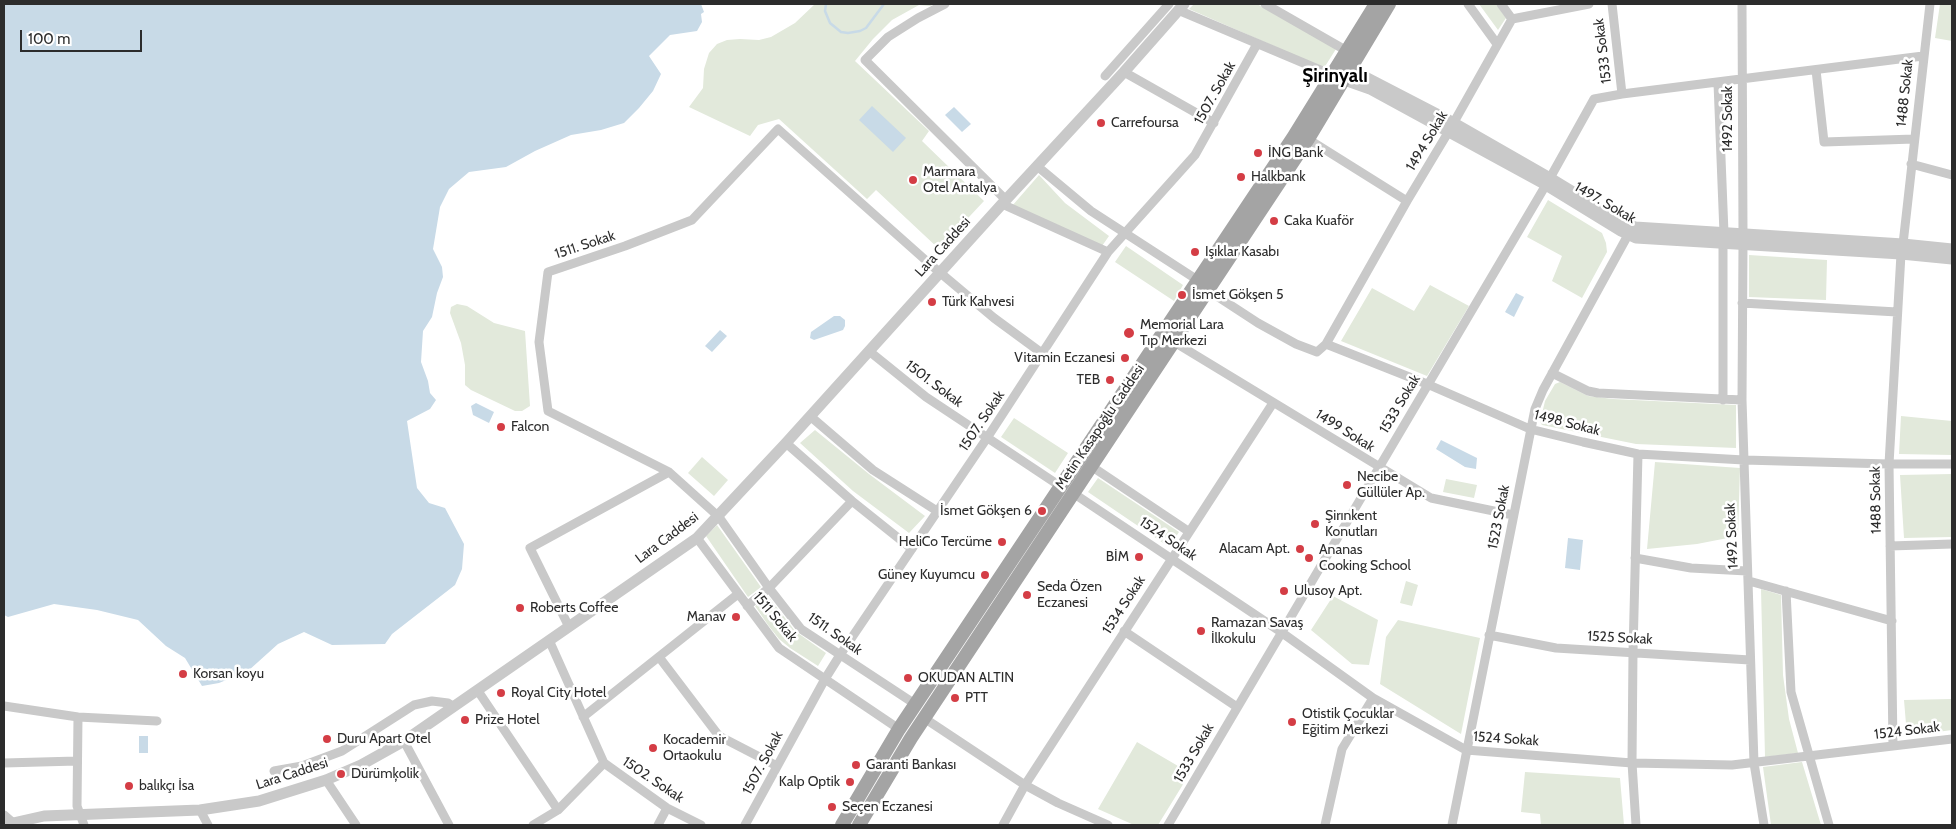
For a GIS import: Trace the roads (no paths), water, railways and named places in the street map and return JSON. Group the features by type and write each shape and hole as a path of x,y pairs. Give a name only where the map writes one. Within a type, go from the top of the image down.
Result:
{"main road":[{"name":"Metin Kasapoğlu Caddesi","path":"859,825 924,718 1209,291 1308,139 1341,72 1348,51 1376,4"},
{"name":"Metin Kasapoğlu Caddesi","path":"842,825 915,704 1060,486 1294,138 1389,4"}],"street":[{"path":"946,4 918,18 888,37 865,60 1004,202 1108,252"},
{"path":"1265,4 1348,51"},
{"path":"1468,4 1497,44"},
{"path":"1501,4 1512,19 1589,4"},
{"name":"1533 Sokak","path":"1168,825 1548,182 1594,99 1622,94 1612,4"},
{"name":"1492 Sokak","path":"1742,4 1742,400 1754,764 1764,825"},
{"name":"1488 Sokak","path":"1893,746 1889,464 1902,249 1930,4"},
{"path":"1105,76 1177,6 1257,44 1341,72"},
{"name":"Lara Caddesi","path":"7,820 80,813 200,810 259,801 326,780 362,765 404,741 478,691 697,538 719,517 939,273 1124,72 1177,6"},
{"name":"1494 Sokak","path":"1326,344 1407,201 1452,127 1512,19"},
{"name":"1507. Sokak","path":"746,825 824,679 1043,354 1108,252 1195,155 1257,44"},
{"path":"1622,94 1923,56"},
{"path":"1816,70 1824,142 1914,139"},
{"path":"1124,72 1214,123"},
{"name":"1497. Sokak","path":"1341,72 1452,127 1548,182 1635,228 1723,239"},
{"name":"1492 Sokak","path":"1718,83 1723,239 1723,400"},
{"name":"1511. Sokak","path":"915,704 801,629 768,588 719,517 669,472 548,411 539,342 548,272 625,246 692,220 778,129 939,273"},
{"path":"1308,139 1407,201"},
{"path":"1911,164 1952,174"},
{"path":"1037,166 1091,211 1199,281"},
{"name":"1497. Sokak","path":"1548,182 1628,235 1643,239 1743,239 1902,249 1952,249"},
{"name":"1523 Sokak","path":"1452,825 1535,409 1552,373 1628,235"},
{"name":"1497. Sokak","path":"1902,249 1952,259"},
{"path":"939,273 994,318 1043,354"},
{"path":"1209,291 1258,323 1296,344 1317,352 1326,344"},
{"path":"1742,303 1897,312"},
{"name":"1499 Sokak","path":"1174,342 1378,468 1434,500 1513,515"},
{"name":"1498 Sokak","path":"1326,344 1427,384 1530,429 1638,454 1744,460 1952,464"},
{"name":"1501. Sokak","path":"869,351 926,397 1060,486"},
{"path":"1552,373 1588,391 1742,400"},
{"name":"1534 Sokak","path":"1003,825 1025,785 1273,403"},
{"path":"810,416 873,470 938,511"},
{"path":"786,443 852,501 912,549"},
{"path":"1636,825 1632,763 1638,454"},
{"path":"1091,466 1188,532"},
{"path":"569,627 530,548 669,472"},
{"name":"1524 Sokak","path":"1073,493 1281,632 1373,698 1466,750 1632,763 1732,765 1754,764 1952,739"},
{"path":"747,606 768,588 852,501"},
{"name":"1511 Sokak","path":"697,538 779,648 899,729"},
{"path":"1890,546 1952,544"},
{"path":"1635,558 1748,576 1786,591 1892,621"},
{"path":"1786,591 1791,692 1829,825"},
{"path":"583,717 738,594"},
{"path":"1124,631 1237,707"},
{"name":"1525 Sokak","path":"1489,635 1556,648 1750,660"},
{"name":"1502. Sokak","path":"549,640 604,763 667,808 700,825"},
{"path":"659,657 719,736 777,766"},
{"path":"478,691 558,810"},
{"path":"1325,825 1342,749 1373,698"},
{"path":"274,771 302,766 342,751 414,705 432,701 448,703 454,707"},
{"path":"4,706 78,717 157,721"},
{"path":"78,717 77,806 84,825"},
{"path":"924,718 1025,785 1058,803 1108,825"},
{"path":"404,741 449,825"},
{"path":"4,763 77,761"},
{"path":"533,825 558,810 604,763"},
{"path":"326,780 356,825"},
{"path":"658,825 667,808"},
{"path":"200,810 208,825"}],"water":[{"path":"4,4 701,4 704,12 701,14 702,22 697,31 670,35 649,56 661,74 653,91 624,123 601,130 571,135 535,151 506,167 469,172 449,189 440,207 433,249 442,267 443,277 437,293 432,317 423,331 421,362 430,393 436,400 430,409 407,421 417,488 429,503 445,508 464,544 462,569 455,585 392,634 385,644 332,645 304,632 278,644 248,671 219,683 202,686 185,658 166,646 138,620 97,610 54,604 8,617 4,615"},
{"path":"872,106 906,138 893,152 859,120"},
{"path":"954,107 971,124 962,132 945,115"},
{"path":"1516,293 1524,297 1514,317 1505,312"},
{"path":"834,316 840,316 845,320 843,330 814,340 810,338 811,332"},
{"path":"720,330 727,336 712,352 705,346"},
{"path":"476,403 494,412 489,423 473,415 471,406"},
{"path":"1441,440 1477,458 1476,469 1465,467 1436,449"},
{"path":"1568,538 1583,540 1580,570 1565,568"},
{"path":"139,736 148,736 148,753 139,753"}],"waterway":[{"path":"826,4 825,11 830,23 841,32 848,33 866,28 884,4"}],"place":[{"name":"Carrefoursa","path":"1101,123"},
{"name":"İNG Bank","path":"1258,153"},
{"name":"Halkbank","path":"1241,177"},
{"name":"Marmara Otel Antalya","path":"913,180"},
{"name":"Caka Kuaför","path":"1274,221"},
{"name":"Işıklar Kasabı","path":"1195,252"},
{"name":"İsmet Gökşen 5","path":"1182,295"},
{"name":"Türk Kahvesi","path":"932,302"},
{"name":"Memorial Lara Tıp Merkezi","path":"1129,333"},
{"name":"Vitamin Eczanesi","path":"1125,358"},
{"name":"TEB","path":"1110,380"},
{"name":"Falcon","path":"501,427"},
{"name":"Necibe Güllüler Ap.","path":"1347,485"},
{"name":"İsmet Gökşen 6","path":"1042,511"},
{"name":"Şirınkent Konutları","path":"1315,524"},
{"name":"HeliCo Tercüme","path":"1002,542"},
{"name":"Alacam Apt.","path":"1300,549"},
{"name":"BİM","path":"1139,557"},
{"name":"Ananas Cooking School","path":"1309,558"},
{"name":"Güney Kuyumcu","path":"985,575"},
{"name":"Ulusoy Apt.","path":"1284,591"},
{"name":"Seda Özen Eczanesi","path":"1027,595"},
{"name":"Roberts Coffee","path":"520,608"},
{"name":"Manav","path":"736,617"},
{"name":"Ramazan Savaş İlkokulu","path":"1201,631"},
{"name":"Korsan koyu","path":"183,674"},
{"name":"OKUDAN ALTIN","path":"908,678"},
{"name":"Royal City Hotel","path":"501,693"},
{"name":"PTT","path":"955,698"},
{"name":"Prize Hotel","path":"465,720"},
{"name":"Otistik Çocuklar Eğitim Merkezi","path":"1292,722"},
{"name":"Duru Apart Otel","path":"327,739"},
{"name":"Kocademir Ortaokulu","path":"653,748"},
{"name":"Garanti Bankası","path":"856,765"},
{"name":"Dürümķolik","path":"341,774"},
{"name":"Kalp Optik","path":"850,782"},
{"name":"balıkçı İsa","path":"129,786"},
{"name":"Seçen Eczanesi","path":"832,807"}],"district":[{"name":"Şirinyalı","path":"1335,76"}]}
